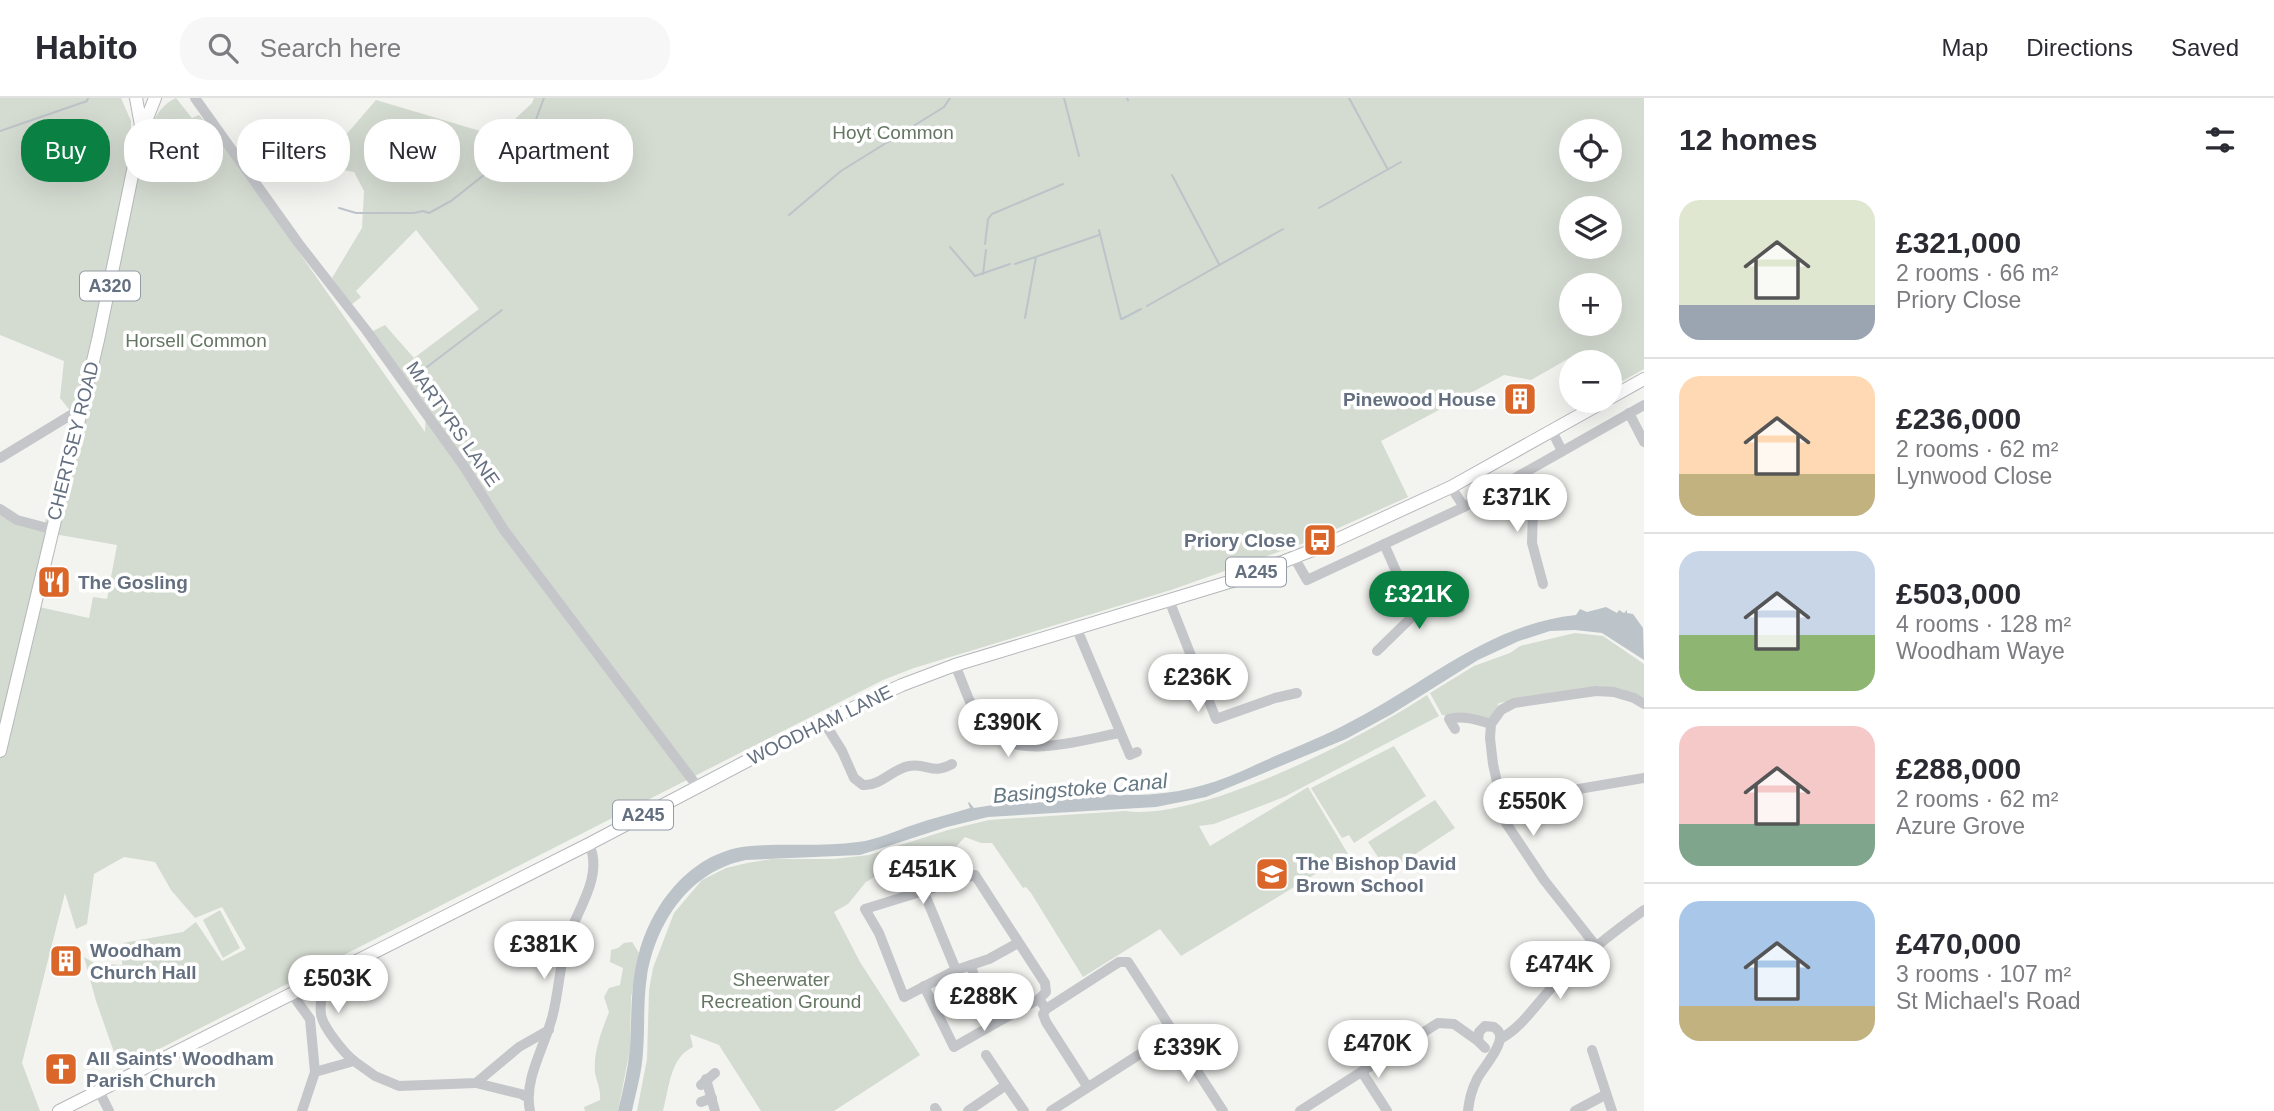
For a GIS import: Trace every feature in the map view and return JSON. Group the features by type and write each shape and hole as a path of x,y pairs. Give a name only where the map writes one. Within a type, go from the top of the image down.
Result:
{"main road":[{"name":"CHERTSEY ROAD","path":"136,98 140,119"},
{"name":"CHERTSEY ROAD","path":"147,119 155,98"},
{"name":"CHERTSEY ROAD","path":"0,751 79,410 98,340 131,182"},
{"path":"1622,391 1644,379"},
{"name":"WOODHAM LANE","path":"59,1111 589,844 701,784 902,685 955,665 1239,579 1419,504 1584,413"}],"street":[{"name":"MARTYRS LANE","path":"195,98 299,244 366,330 463,465 505,530 683,770 701,784"},
{"path":"1294,557 1307,580 1464,507 1644,405"},
{"path":"0,458 79,410"},
{"path":"1629,413 1644,442"},
{"path":"1552,431 1562,451"},
{"path":"1521,475 1532,508 1532,543 1543,584"},
{"path":"1451,488 1464,507"},
{"path":"0,509 17,520 51,529"},
{"path":"1384,544 1415,614"},
{"path":"1169,600 1216,719 1297,693"},
{"path":"1377,651 1415,614 1460,608"},
{"path":"1076,627 1119,733 1130,755 1137,752"},
{"path":"955,665 980,719 992,734 1006,743 1020,746 1059,744 1119,733"},
{"path":"1596,946 1544,880 1506,823 1493,764 1491,724 1501,710 1514,703 1596,691 1614,692 1644,704"},
{"path":"1455,729 1449,719 1453,717 1491,724"},
{"path":"824,722 842,751 854,778 863,785 876,783 911,766 941,770 952,764"},
{"path":"1555,793 1644,778"},
{"path":"530,1111 527,1097 549,1030 566,943 593,871 593,856 589,844"},
{"path":"924,986 954,1047 1039,999 1047,987 975,875 865,909 879,933 904,997 924,986 956,970 989,960 1018,943"},
{"path":"923,890 956,970"},
{"path":"1489,1040 1521,1021 1556,983 1596,946 1644,910"},
{"path":"1087,1086 1044,1018 1046,1009 1119,962 1128,962 1170,1027 1170,1037"},
{"path":"971,965 980,1000 996,1023"},
{"path":"318,981 322,995 321,1014 338,1046 375,1076 399,1086 476,1083 527,1097"},
{"path":"292,994 310,1019 315,1072 302,1111"},
{"path":"1039,999 1046,1009"},
{"path":"310,1019 321,1014"},
{"path":"1300,1111 1438,1023 1447,1023 1489,1040"},
{"path":"476,1083 519,1047 549,1030"},
{"path":"1051,1111 1087,1086 1170,1037 1177,1040 1223,1111"},
{"path":"1468,1111 1472,1091 1485,1066 1489,1040"},
{"path":"1592,1050 1612,1111"},
{"path":"986,1055 1024,1111"},
{"path":"315,1072 354,1061"},
{"path":"1362,1072 1387,1111"},
{"path":"707,1079 715,1111"},
{"path":"968,1111 1006,1085"},
{"path":"99,1091 109,1111"},
{"path":"1575,1111 1605,1094"},
{"path":"701,1102 712,1098"}],"green space":[{"path":"0,98 121,98 130,119 124,119 124,182 223,182 223,144 237,164 237,182 250,182 425,432 426,407 371,332 385,325 414,358 479,309 416,230 356,291 361,297 351,305 332,278 362,228 364,191 354,172 350,171 350,130 376,100 440,119 364,119 364,182 460,182 460,125 474,129 474,182 633,182 633,119 515,119 534,98 1644,98 1644,369 1622,381 1622,350 1559,350 1559,364 1531,380 1504,375 1381,441 1408,497 1307,542 1171,590 914,668 883,680 120,1069 84,957 94,963 122,965 123,943 183,932 196,922 222,961 246,949 222,907 195,918 171,890 155,862 124,857 94,874 87,924 76,929 65,893 22,1063 40,1111 0,1111 0,515 18,525 43,531 72,413 60,398 64,361 0,335","holes":["54,534 117,545 107,599 93,597 89,618 39,607"]},
{"path":"176,98 192,118 199,115 203,119 154,119 161,109"},
{"path":"1575,633 1603,636 1644,664 1644,700 1622,689 1597,686 1499,703 1490,719 1442,715 1430,693 1474,666 1510,653 1520,646"},
{"name":"Sheerwater Recreation Ground","path":"1427,695 1439,716 1284,797 1214,824 1199,826 1210,846 1308,787 1348,854 1181,956 1160,929 1083,977 1031,893 1026,887 1023,888 992,843 981,843 965,837 954,849 881,873 866,882 848,904 834,912 860,962 920,1055 834,1111 761,1111 719,1045 690,1034 693,1047 679,1058 675,1066 663,1111 637,1111 647,1059 649,990 653,968 674,913 702,880 726,868 772,859 834,859 869,855 989,820 1157,811 1195,803 1237,790 1324,753"},
{"path":"1394,746 1426,796 1354,843 1349,835 1342,838 1311,788"},
{"path":"1435,800 1455,828 1388,872 1368,842"},
{"path":"220,910 240,948 223,958 203,920"},
{"path":"632,942 639,953 631,998 630,1049 618,1111 585,1111 584,1107 600,1100 595,1057 609,1012 604,997 609,988 620,985 623,968 610,962 611,950"}],"shaded area":[{"name":"Basingstoke Canal","path":"1606,607 1617,613 1619,610 1624,613 1627,610 1627,613 1633,614 1643,628 1644,660 1602,633 1550,631 1519,641 1478,660 1392,714 1346,739 1206,797 1156,807 988,817 860,855 746,860 708,875 692,887 679,902 658,937 647,976 642,1059 632,1111 618,1111 629,1056 634,976 645,934 654,915 679,881 711,857 751,846 865,841 970,808 969,802 974,808 1065,797 1147,795 1204,785 1240,772 1340,727 1486,642 1544,621 1576,615 1580,609 1587,612"}],"waterway":[{"path":"0,131 87,101 88,98"},
{"path":"536,119 544,98"},
{"path":"789,215 841,171 944,107 950,98"},
{"path":"1064,98 1079,156"},
{"path":"1349,98 1387,168"},
{"path":"1319,208 1401,162"},
{"path":"1172,175 1219,264"},
{"path":"339,208 356,213 429,213 451,201 475,182"},
{"path":"985,244 988,219 992,214 1063,184"},
{"path":"1147,306 1283,229"},
{"path":"1099,230 1121,319"},
{"path":"1015,264 1099,235"},
{"path":"950,247 975,276 1010,264"},
{"path":"983,274 986,250"},
{"path":"1025,318 1036,257"},
{"path":"1122,319 1141,309"},
{"path":"415,376 502,310"}],"place":[{"name":"Pinewood House","path":"1520,399"},
{"name":"Priory Close","path":"1320,540"},
{"name":"The Gosling","path":"54,582"},
{"name":"The Bishop David Brown School","path":"1272,874"},
{"name":"Woodham Church Hall","path":"66,961"},
{"name":"All Saints' Woodham Parish Church","path":"61,1069"}],"park label":[{"name":"Hoyt Common","path":"893,132"},
{"name":"Horsell Common","path":"196,340"}]}
